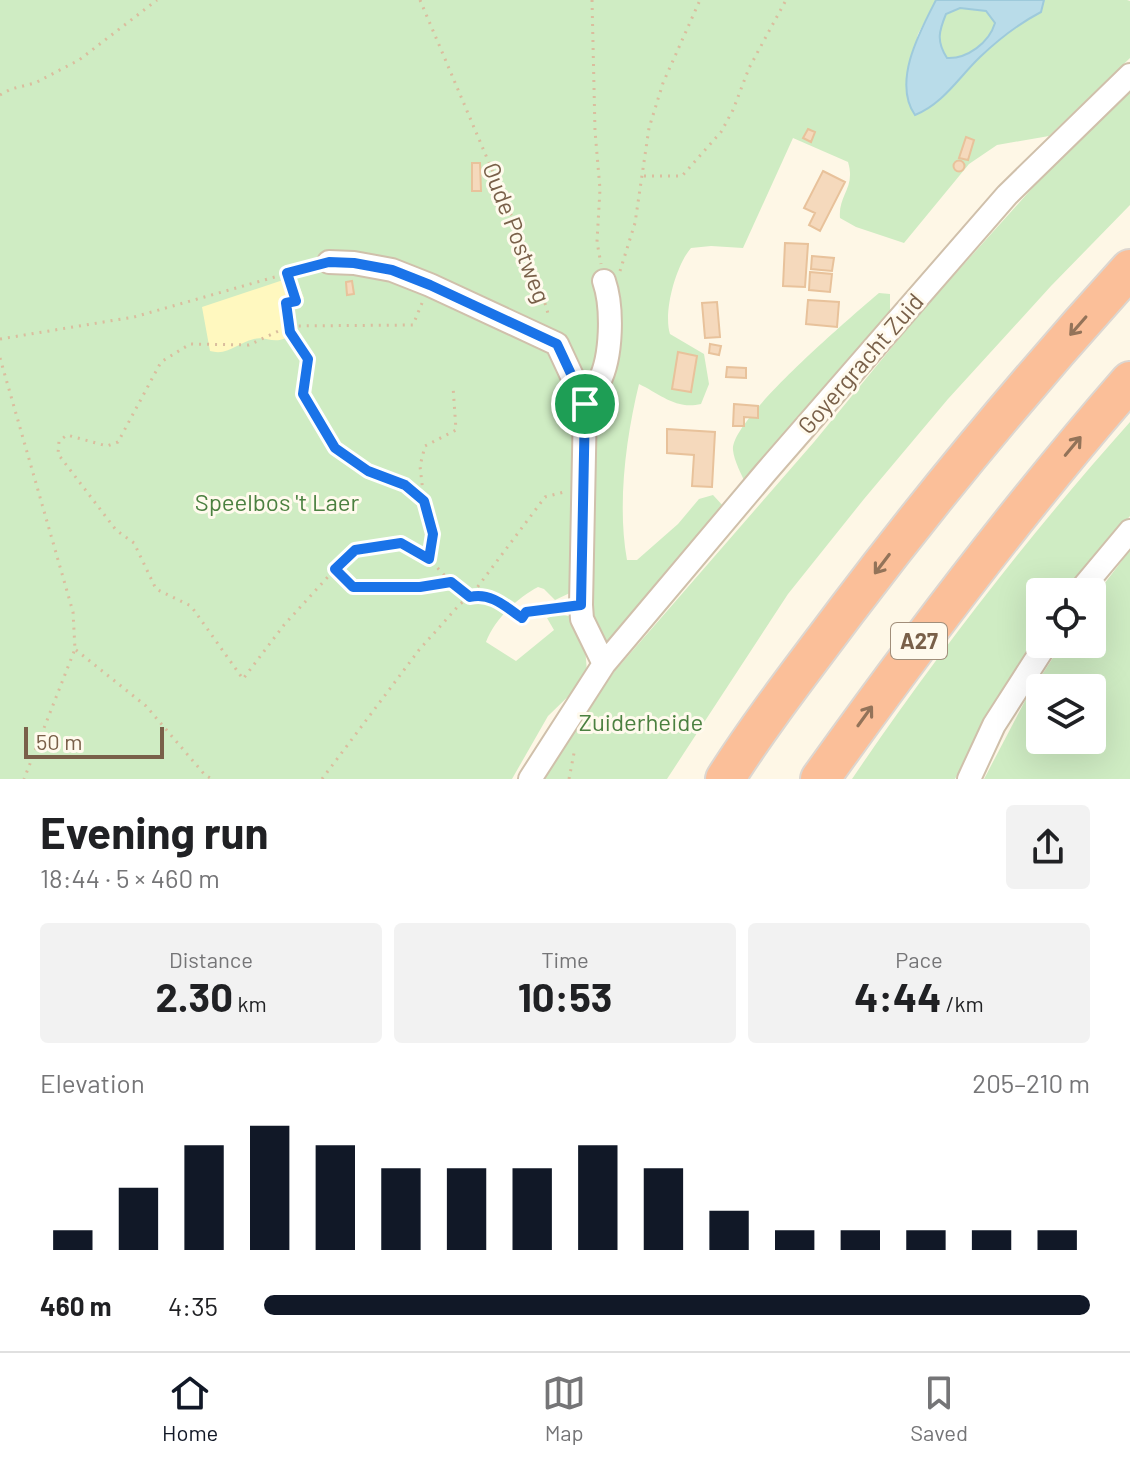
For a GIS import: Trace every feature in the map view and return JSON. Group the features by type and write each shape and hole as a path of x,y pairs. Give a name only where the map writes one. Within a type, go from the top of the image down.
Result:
{"highway":[{"path":"725,779 920,512 1012,401 1130,269"},
{"name":"A27","path":"820,779 971,572 1130,381"}],"street":[{"name":"Goyergracht Zuid","path":"604,664 1007,195 1130,75"},
{"path":"329,262 376,266 430,285 557,344 585,404 582,619 604,664 530,779"},
{"path":"585,404 601,380 609,340 607,289"},
{"path":"1091,578 1130,531"},
{"path":"969,779 994,725 1037,658"}],"lane":[{"path":"522,618 526,612 581,605"}],"path":[{"path":"0,95 35,83 79,60 157,0"},
{"name":"Oude Postweg","path":"420,0 537,276 557,344"},
{"path":"592,0 595,131 600,189 597,242 607,289"},
{"path":"607,289 628,253 649,128 663,83 700,0"},
{"path":"643,176 682,176 695,164 721,132 749,68 786,0"},
{"path":"0,339 134,317 329,262"},
{"path":"287,273 296,301 286,303 290,332 308,359 303,394 335,448 368,471 405,485 424,501"},
{"path":"430,285 413,325 289,326 249,345 190,344 161,362 118,442 107,446 67,435 59,441 58,454 116,530 134,543 156,589 191,606 243,679 284,625 355,550 401,543 429,559 470,597 489,597 522,618"},
{"path":"0,358 73,612 75,649 24,779"},
{"path":"429,559 433,534 424,501 420,466 425,446 456,430 453,386"},
{"path":"322,779 419,650 470,597 545,497 584,486"},
{"path":"335,569 353,587 420,587 451,582"},
{"path":"75,649 146,706 205,775 212,779"}],"green space":[{"name":"Speelbos 't Laer","path":"0,0 936,0 918,34 908,74 978,58 1015,25 1040,12 1044,0 1127,0 1130,1 1130,58 1049,136 997,145 969,164 904,243 856,227 840,218 850,178 848,162 793,138 743,248 691,248 680,266 672,289 668,325 670,334 704,354 709,384 701,404 684,405 639,384 624,471 623,517 627,560 637,560 678,524 699,499 713,495 725,508 603,647 596,633 590,593 596,487 575,492 572,592 555,600 538,587 507,610 486,642 516,661 554,630 547,618 559,614 573,617 584,634 587,672 580,685 548,716 512,779 0,779"},
{"path":"959,8 986,11 995,22 988,37 976,48 962,56 946,58 940,41 942,26 946,14"},
{"name":"Zuiderheide","path":"1130,89 1130,205 948,399 864,499 788,594 667,779 541,779 614,672 814,442 920,313 1044,175"},
{"path":"879,293 890,294 890,313 746,485 733,450 737,436 771,393"},
{"path":"1130,422 1130,516 1076,578 1026,578 1026,652 955,779 852,779 985,596"},
{"path":"1130,550 1130,779 984,779 1026,699 1026,754 1106,754 1106,674 1042,674 1053,658 1106,658 1106,582"}],"sand":[{"path":"295,276 304,298 288,310 286,338 254,339 227,350 210,351 202,307"}],"water":[{"path":"936,0 1044,0 1041,12 1002,38 942,97 915,115 906,87 907,72 916,41","holes":["960,8 986,11 995,23 988,37 969,53 947,58 940,36 946,14"]}],"building":[{"path":"808,129 815,132 811,142 803,138"},
{"path":"966,137 974,140 968,160 959,158"},
{"path":"959,161 964,166 959,171 954,166"},
{"path":"472,163 480,163 481,191 472,191"},
{"path":"823,171 845,182 820,231 809,225 815,213 804,208"},
{"path":"785,243 808,244 805,287 783,286"},
{"path":"812,256 834,258 832,271 811,269"},
{"path":"810,272 832,274 830,292 809,290"},
{"path":"352,281 354,294 347,295 346,282"},
{"path":"808,300 839,302 837,327 806,324"},
{"path":"717,302 720,337 705,338 702,303"},
{"path":"710,344 721,346 719,355 709,353"},
{"path":"678,352 697,356 691,392 672,389"},
{"path":"727,367 746,368 746,378 726,377"},
{"path":"734,404 758,406 758,418 744,417 744,426 733,426"},
{"path":"667,429 715,432 712,487 692,486 694,455 667,453"}],"route":[{"path":"329,262 354,263 392,270 430,285 557,344 585,404 581,605 526,612 522,618 489,597 470,597 451,582 420,587 353,587 335,569 355,550 401,543 429,559 433,534 424,501 405,485 368,471 335,448 303,394 308,359 290,332 286,303 296,301 287,273 329,262"}]}
